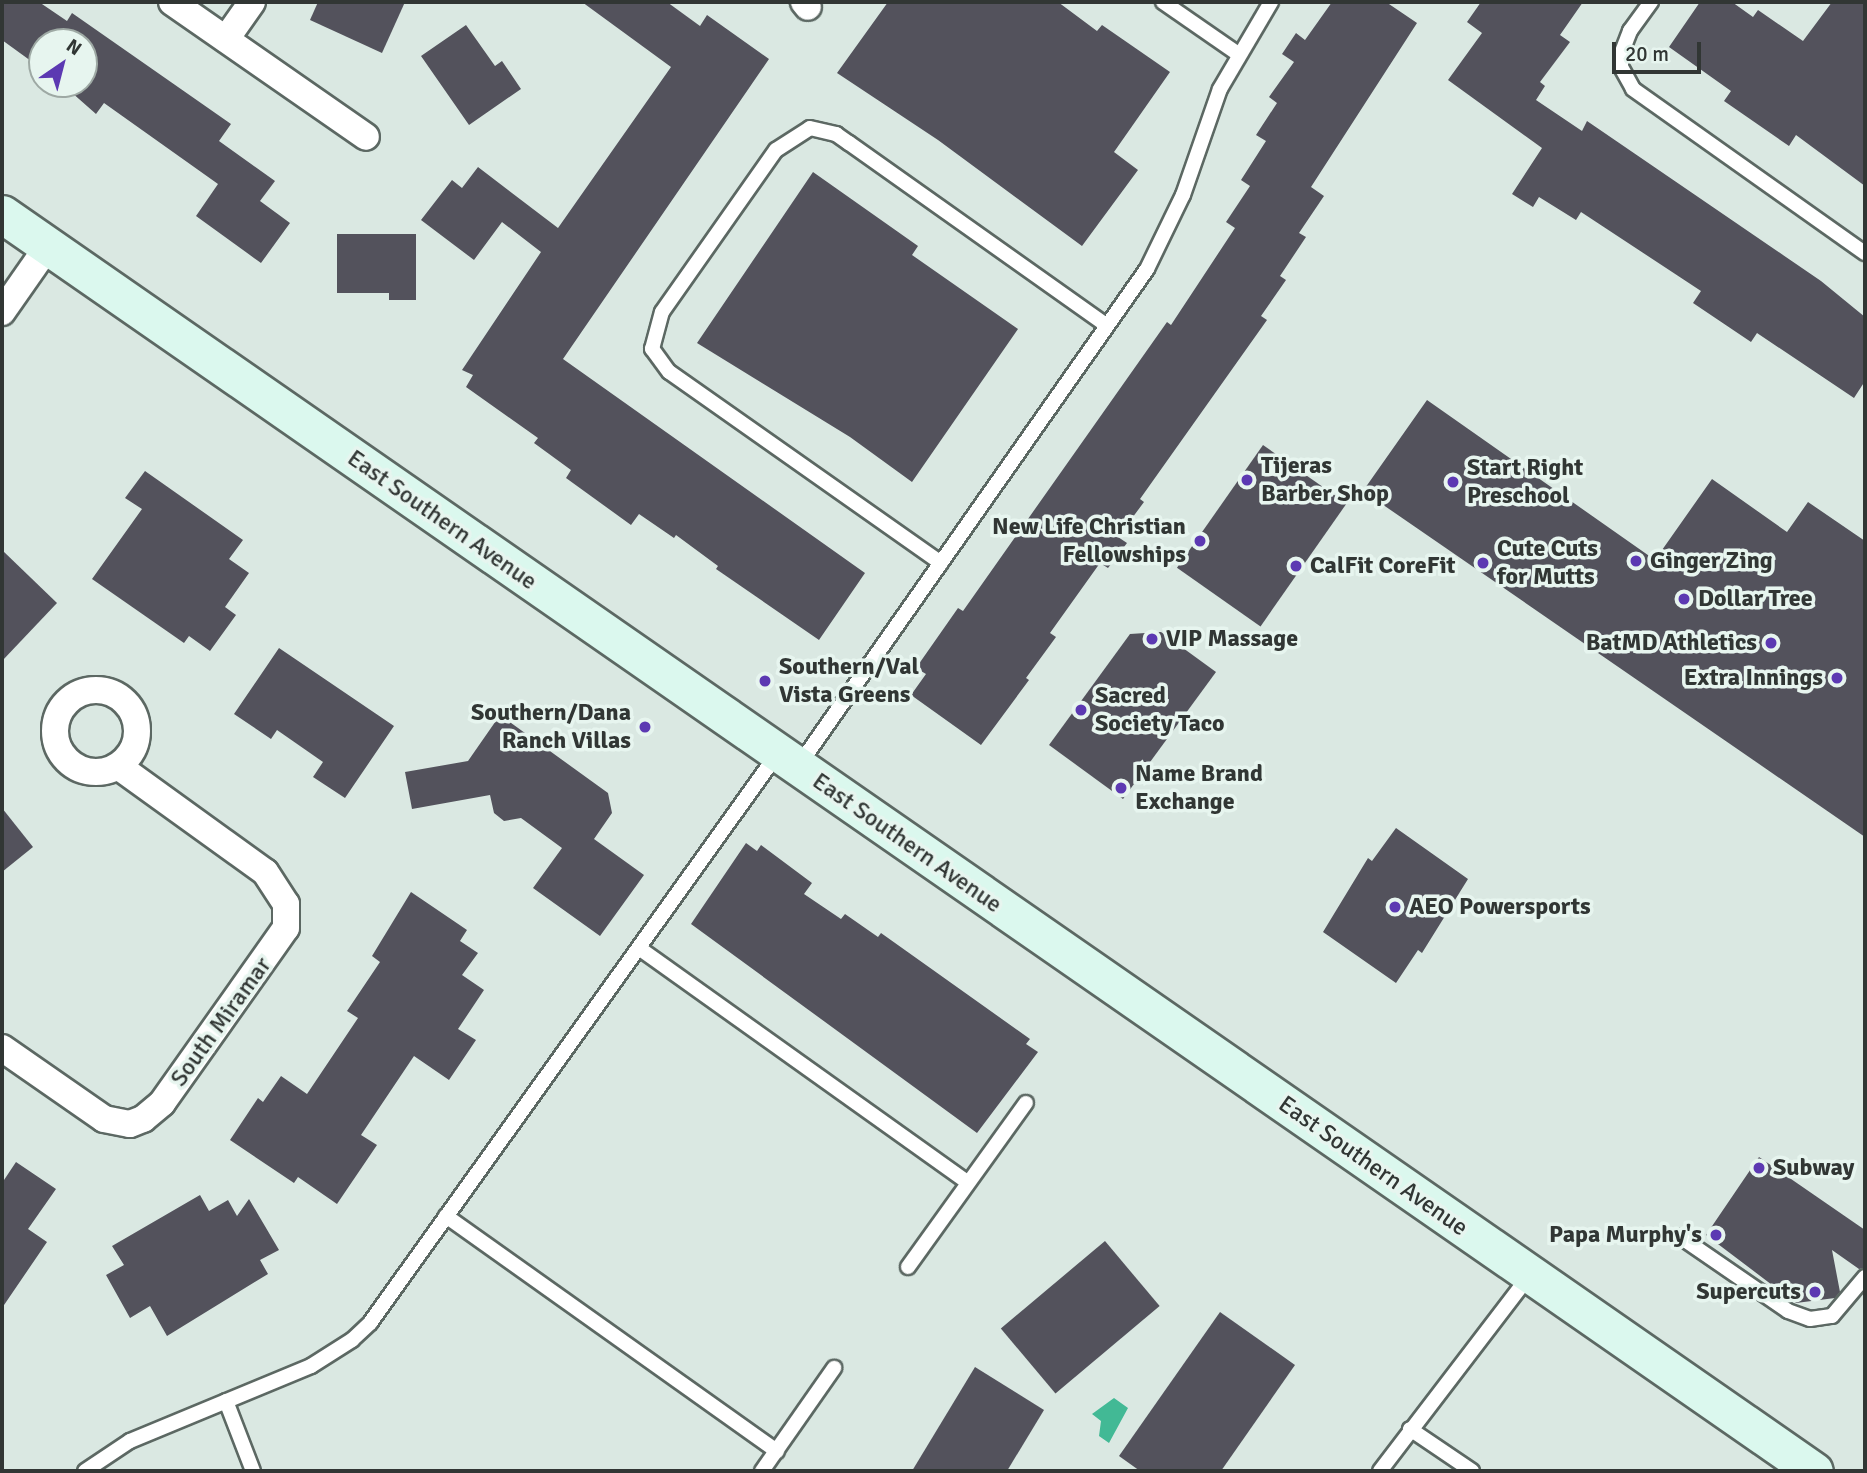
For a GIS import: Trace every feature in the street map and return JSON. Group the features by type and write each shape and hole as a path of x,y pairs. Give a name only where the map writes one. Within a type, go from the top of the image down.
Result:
{"main road":[{"name":"East Southern Avenue","path":"2,214 1814,1471"}],"street":[{"path":"172,2 366,137"},
{"path":"226,39 252,2"},
{"path":"2,312 48,246"},
{"name":"South Miramar","path":"2,1048 93,1113 130,1124 162,1103 281,939 286,928 286,904 265,872 118,766"}],"lane":[{"path":"1163,2 1238,54"},
{"path":"85,1471 130,1441 311,1366 352,1340 384,1304 639,948 941,563 1107,326 1162,243 1220,89 1270,2"},
{"path":"1651,2 1630,31 1621,54 1621,67 1633,89 1865,253"},
{"path":"941,563 669,372 652,349 662,312 776,150 810,128 836,134 1107,326"},
{"path":"639,948 968,1183"},
{"path":"908,1267 1027,1103"},
{"path":"446,1216 777,1451"},
{"path":"1679,1236 1788,1311 1810,1320 1832,1316 1865,1278"},
{"path":"1380,1471 1530,1275"},
{"path":"762,1471 834,1368"},
{"path":"226,1401 253,1471"},
{"path":"1410,1429 1472,1471"}],"shaded area":[{"path":"1114,1398 1128,1408 1109,1443 1099,1436 1101,1421 1092,1414"}],"building":[{"path":"2,2 39,2 67,21 72,13 93,28 28,28 28,59 2,40"},
{"path":"318,2 405,2 382,53 310,20"},
{"path":"582,2 667,2 700,26 707,15 769,59 563,359 865,573 819,640 716,569 718,566 676,535 674,538 639,514 631,525 566,478 571,470 534,443 538,438 466,387 473,375 462,370 541,252 502,222 474,260 421,220 452,180 462,188 478,167 558,228 671,67"},
{"path":"888,2 1058,2 1097,31 1102,25 1170,72 1114,152 1138,170 1082,246 938,140 837,73"},
{"path":"1332,2 1386,2 1417,23 1311,187 1324,196 1299,233 1306,237 1280,276 1286,280 1261,316 1267,320 1140,499 1144,502 1118,537 1127,543 1108,568 1100,563 1050,633 1056,637 1026,678 1029,680 981,745 911,695 926,674 916,668 958,608 963,611 1167,322 1171,325 1235,228 1226,222 1250,186 1241,180 1266,141 1256,135 1277,103 1269,97 1294,62 1282,54 1296,33 1305,40"},
{"path":"1481,2 1583,2 1560,35 1570,42 1540,82 1545,86 1536,100 1582,131 1587,121 1821,281 1865,317 1865,381 1854,398 1757,333 1751,342 1693,303 1701,291 1581,212 1576,220 1539,197 1533,207 1512,194 1542,148 1448,80 1482,33 1467,22"},
{"path":"1700,2 1732,2 1753,17 1758,10 1803,41 1832,2 1865,2 1865,186 1796,135 1789,146 1724,101 1731,91 1669,47"},
{"path":"466,25 495,66 502,61 521,89 469,125 421,56"},
{"path":"98,31 231,124 219,141 275,181 260,201 290,223 261,263 196,216 218,184 104,103 96,114 78,98 98,98"},
{"path":"813,172 918,246 912,255 1018,329 912,482 850,437 697,343"},
{"path":"337,234 416,234 416,300 389,300 389,293 337,293"},
{"path":"1427,400 1655,560 1712,479 1787,532 1808,502 1865,541 1865,837 1363,491"},
{"path":"1263,445 1347,504 1261,626 1177,568"},
{"path":"145,471 243,540 229,559 249,573 225,607 236,615 210,651 189,636 184,643 92,579 142,509 125,498"},
{"path":"2,550 57,603 2,661"},
{"path":"1161,632 1216,672 1123,799 1049,745 1130,634"},
{"path":"279,648 394,726 345,798 313,777 323,762 277,730 271,739 234,714"},
{"path":"500,715 608,793 612,813 594,839 644,875 600,936 533,888 562,848 521,818 504,821 494,813 490,795 412,809 405,772 468,761"},
{"path":"2,808 33,847 2,872"},
{"name":"AEO Powersports","path":"1396,828 1468,879 1422,953 1418,950 1396,983 1323,932 1368,858 1372,861"},
{"path":"746,843 757,851 761,845 812,883 804,894 841,919 845,914 878,937 881,933 1030,1039 1026,1044 1038,1052 977,1133 691,924"},
{"path":"411,892 467,930 460,941 478,953 462,975 484,990 458,1029 476,1040 449,1080 414,1056 361,1135 377,1145 337,1204 298,1177 294,1183 230,1140 258,1098 263,1102 281,1076 307,1094 358,1018 347,1011 380,962 372,956"},
{"path":"1759,1157 1865,1230 1865,1268 1859,1269 1832,1250 1840,1292 1835,1298 1796,1303 1706,1235"},
{"path":"16,1162 56,1189 28,1229 47,1242 2,1308 2,1183"},
{"path":"200,1195 209,1211 228,1200 237,1216 249,1199 279,1250 260,1260 268,1274 167,1336 150,1306 130,1318 106,1275 124,1265 112,1246"},
{"path":"1105,1241 1160,1306 1055,1394 1001,1328"},
{"path":"1220,1312 1295,1365 1221,1471 1140,1471 1119,1456"},
{"path":"975,1367 1044,1410 1007,1471 912,1471"}],"place":[{"name":"Tijeras Barber Shop","path":"1247,480"},
{"name":"Start Right Preschool","path":"1453,482"},
{"name":"New Life Christian Fellowships","path":"1200,541"},
{"name":"Ginger Zing","path":"1636,561"},
{"name":"Cute Cuts for Mutts","path":"1483,563"},
{"name":"CalFit CoreFit","path":"1296,566"},
{"name":"Dollar Tree","path":"1684,599"},
{"name":"VIP Massage","path":"1152,639"},
{"name":"BatMD Athletics","path":"1771,643"},
{"name":"Extra Innings","path":"1837,678"},
{"name":"Southern/Val Vista Greens","path":"765,681"},
{"name":"Sacred Society Taco","path":"1081,710"},
{"name":"Southern/Dana Ranch Villas","path":"645,727"},
{"name":"Name Brand Exchange","path":"1121,788"},
{"name":"AEO Powersports","path":"1395,907"},
{"name":"Subway","path":"1759,1168"},
{"name":"Papa Murphy's","path":"1716,1235"},
{"name":"Supercuts","path":"1815,1292"}]}
